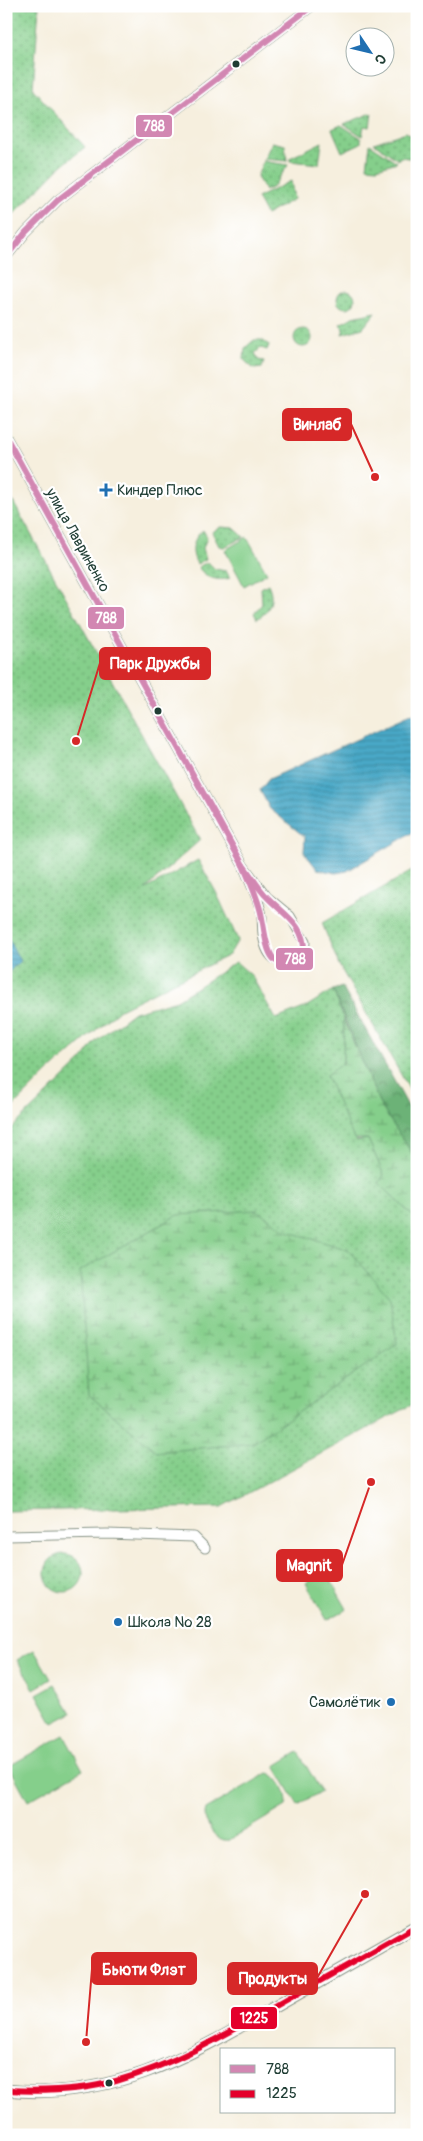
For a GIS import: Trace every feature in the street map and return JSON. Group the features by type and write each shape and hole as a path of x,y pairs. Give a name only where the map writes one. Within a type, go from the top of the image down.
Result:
{"street":[{"path":"6,257 26,232 58,200 312,6"},
{"name":"улица Лавриненко","path":"6,437 242,865"},
{"path":"242,865 267,897 289,914 305,942 304,954 288,964 276,962 264,941 261,912 242,865"},
{"path":"6,1536 107,1534 194,1536 205,1548"},
{"path":"6,2090 57,2092 88,2088 140,2075 170,2064 208,2045 417,1926"}],"green space":[{"path":"6,6 39,6 33,89 85,147 59,168 6,222"},
{"path":"372,113 370,127 364,126 362,136 344,124"},
{"path":"341,125 361,138 361,143 342,152 332,129"},
{"path":"406,132 412,136 417,132 417,159 400,157 398,160 374,143"},
{"path":"272,142 285,145 287,161 264,159"},
{"path":"322,142 319,164 290,161 290,158"},
{"path":"370,144 397,162 377,168 367,167"},
{"path":"263,161 288,165 273,187 265,191 257,177"},
{"path":"291,181 294,199 266,215 257,198"},
{"path":"346,290 354,295 355,299 350,307 346,308 338,303 337,299 342,291"},
{"path":"376,312 363,328 342,334 344,329 340,324 353,317"},
{"path":"299,329 307,329 312,334 310,345 299,347 294,342 294,334"},
{"path":"254,340 262,340 269,345 267,350 261,348 255,353 258,360 264,361 262,368 254,369 244,360 245,348"},
{"path":"6,489 200,840 144,890 198,860 216,892 238,940 229,955 120,1009 48,1072 6,1114"},
{"path":"221,527 234,528 244,537 224,547 219,546 212,532"},
{"path":"203,530 207,537 203,548 206,559 197,564 193,555 193,546 196,537"},
{"path":"247,537 267,573 244,586 225,550"},
{"path":"208,562 215,569 226,571 230,578 216,579 205,574 198,567"},
{"path":"268,584 271,594 270,604 265,613 257,619 254,613 262,604 261,588"},
{"path":"417,868 417,1103 339,965 322,923"},
{"path":"236,962 251,975 276,1019 304,1008 333,990 344,1020 343,1063 326,1075 356,1141 368,1139 384,1175 379,1183 417,1220 417,1402 222,1507 6,1511 6,1134 83,1059 96,1041 134,1012 177,1000"},
{"path":"342,987 417,1122 417,1161 380,1105 333,990"},
{"path":"344,1020 380,1105 417,1161 417,1220 379,1183 384,1175 368,1139 354,1139 326,1075 343,1063"},
{"path":"257,1210 287,1231 349,1250 390,1298 397,1344 253,1443 157,1452 89,1395 80,1271 178,1215"},
{"path":"64,1554 71,1555 77,1560 82,1566 82,1580 77,1586 71,1591 64,1592 57,1591 51,1586 46,1580 45,1573 46,1566 51,1560 57,1555"},
{"path":"326,1572 347,1609 327,1620 306,1583"},
{"path":"34,1650 51,1679 34,1689 17,1660"},
{"path":"55,1684 72,1713 53,1723 37,1694"},
{"path":"64,1735 83,1770 28,1801 9,1766"},
{"path":"298,1752 321,1791 298,1805 275,1766"},
{"path":"268,1773 283,1786 287,1802 286,1806 229,1840 220,1839 216,1836 204,1817 206,1809"}],"water":[{"path":"417,712 417,830 347,871 336,873 317,869 304,852 305,837 270,809 260,790 269,779"},
{"path":"6,934 20,961 6,975"}],"transit line":[{"name":"788","path":"6,257 26,232 58,200 312,6"},
{"name":"788","path":"6,437 243,865"},
{"name":"788","path":"243,865 264,893 298,928 304,944 304,954 291,962 281,963 274,959 269,951 258,903 243,865"},
{"name":"1225","path":"6,2090 48,2091 89,2087 116,2081 158,2067 236,2029 417,1926"}],"place":[{"name":"Винлаб","path":"375,477"},
{"name":"Киндер Плюс","path":"106,490"},
{"name":"Парк Дружбы","path":"76,741"},
{"name":"Magnit","path":"371,1482"},
{"name":"Школа № 28","path":"118,1622"},
{"name":"Самолётик","path":"391,1702"},
{"name":"Продукты","path":"365,1894"},
{"name":"Бьюти Флэт","path":"86,2042"}]}
